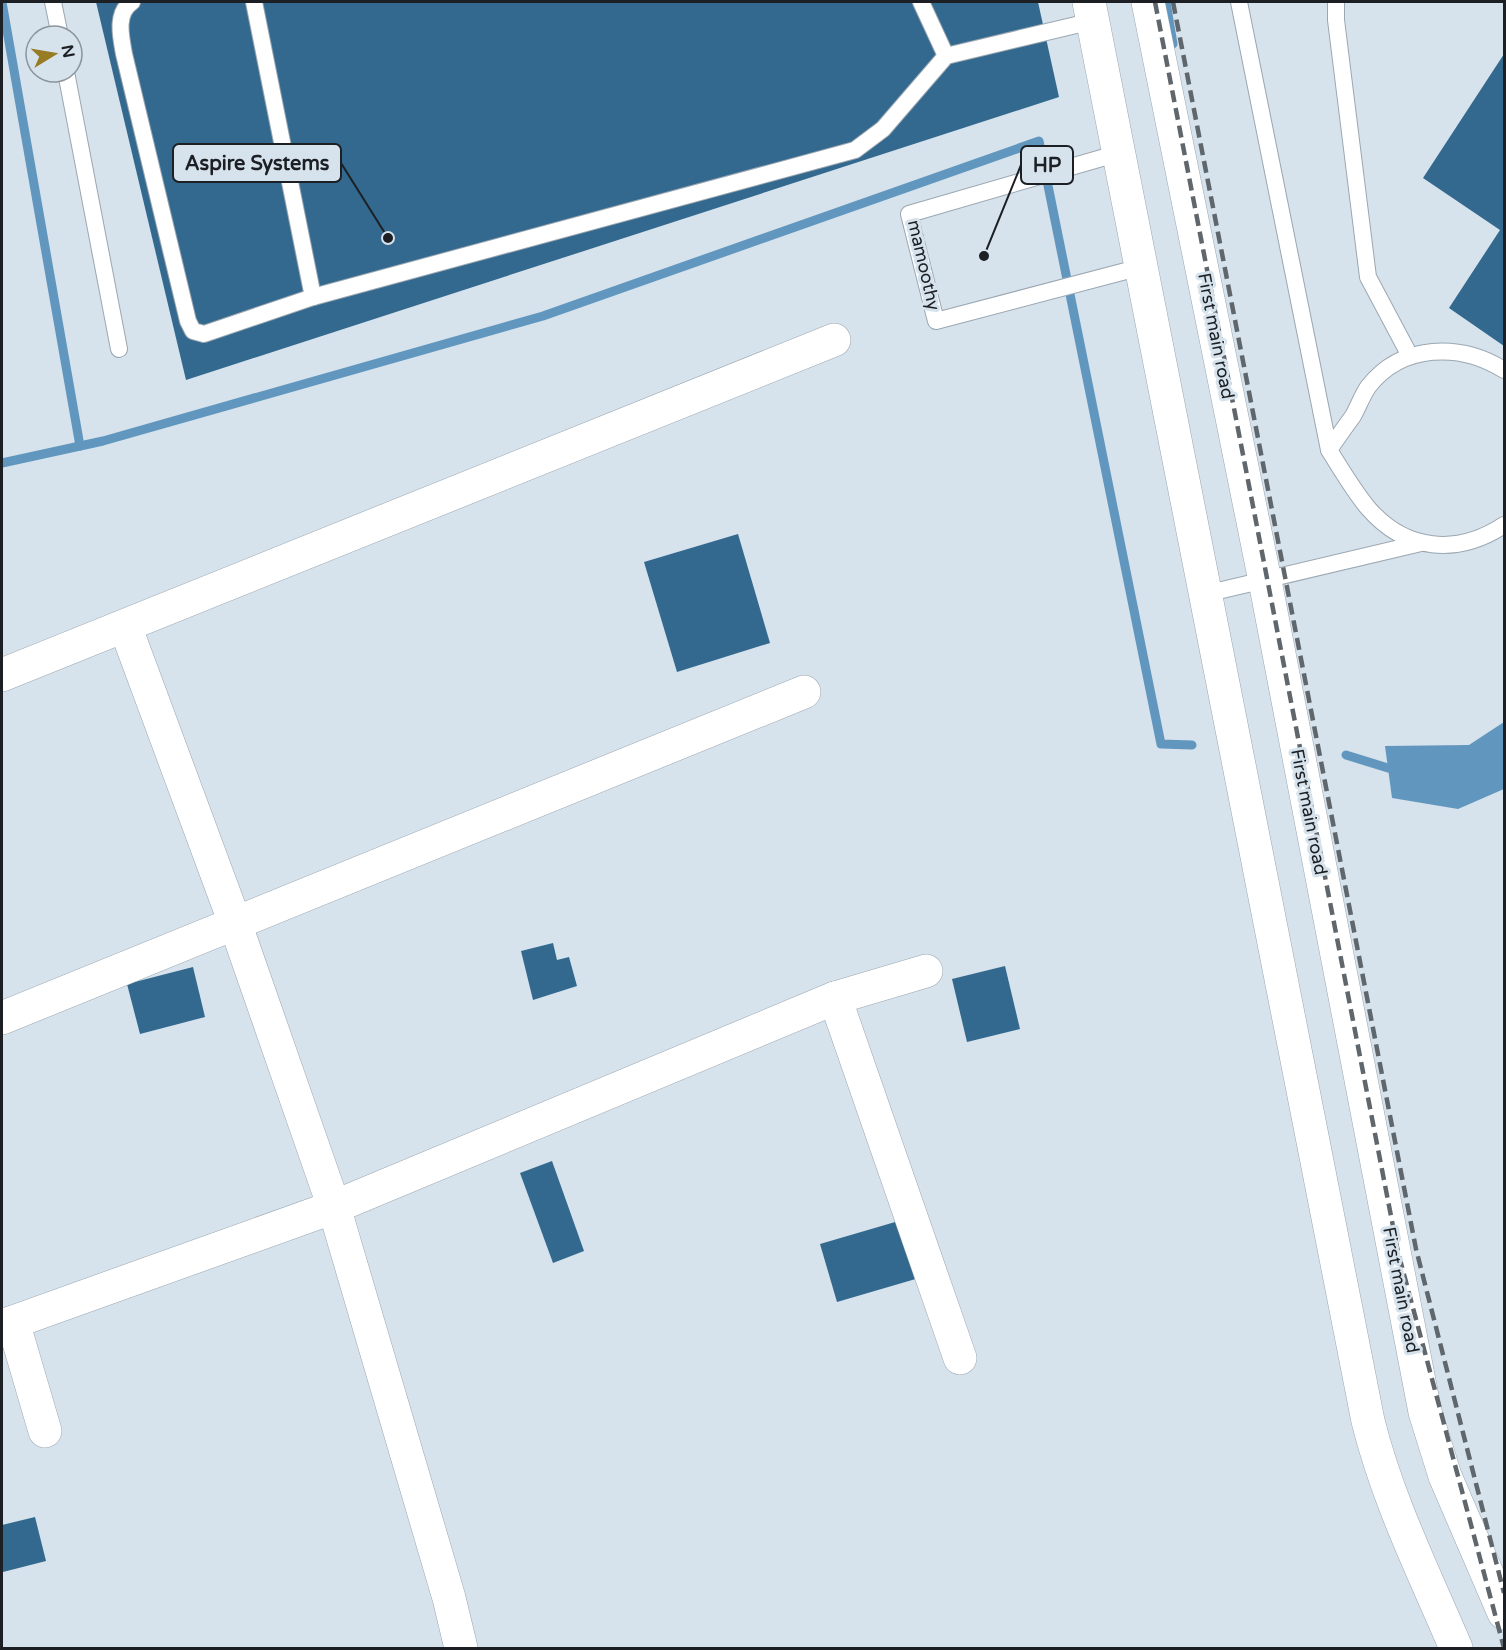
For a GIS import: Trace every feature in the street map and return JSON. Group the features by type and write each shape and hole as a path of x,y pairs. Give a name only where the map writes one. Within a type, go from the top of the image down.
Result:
{"street":[{"name":"First main road","path":"1148,2 1265,581 1425,1412 1444,1476 1504,1612"},
{"path":"1091,11 1368,1421 1379,1468 1394,1508 1456,1648"},
{"path":"2,675 834,340"},
{"path":"125,626 236,923 334,1207 449,1598 461,1648"},
{"path":"2,1018 804,692"},
{"path":"45,1431 7,1324 334,1207 835,998 926,971"},
{"path":"835,998 960,1358"}],"lane":[{"path":"53,2 58,24"},
{"path":"132,2 126,5 119,27 124,54 188,321 193,331 204,334 313,297 855,150 883,129 946,56 1091,11"},
{"path":"254,2 313,297"},
{"path":"921,2 946,56"},
{"path":"1239,2 1329,450 1368,508 1392,530 1422,543 1454,546 1486,538 1504,525"},
{"path":"1336,2 1336,20 1368,277 1410,356"},
{"path":"68,84 119,349"},
{"name":"mamoothy","path":"1119,153 909,214 936,321 1141,267"},
{"path":"1329,450 1353,415 1368,387 1392,365 1410,356 1452,350 1484,357 1504,370"},
{"path":"1205,594 1422,543"}],"water":[{"path":"1504,722 1504,789 1458,809 1392,798 1385,746 1469,745"}],"building":[{"path":"96,2 1038,2 1059,97 186,380"},
{"path":"1504,54 1504,346 1449,308 1500,230 1423,178"},
{"path":"738,534 770,643 677,672 644,562"},
{"path":"553,943 557,960 569,957 577,986 533,1000 521,951"},
{"path":"1005,966 1020,1029 967,1042 952,979"},
{"path":"193,967 205,1017 140,1034 127,984"},
{"path":"552,1161 584,1251 553,1263 520,1173"},
{"path":"902,1220 919,1278 837,1302 820,1244"},
{"path":"35,1517 46,1561 3,1572 2,1525"}],"waterway":[{"path":"2,2 80,446"},
{"path":"1166,2 1173,44"},
{"path":"2,463 103,441 543,316 1039,141 1161,744 1192,745"},
{"path":"1346,755 1388,768"}],"railway":[{"path":"1155,2 1398,1252 1504,1648"},
{"path":"1173,2 1416,1249 1504,1593"}],"place":[{"name":"Aspire Systems","path":"388,238"},
{"name":"HP","path":"984,256"}]}
